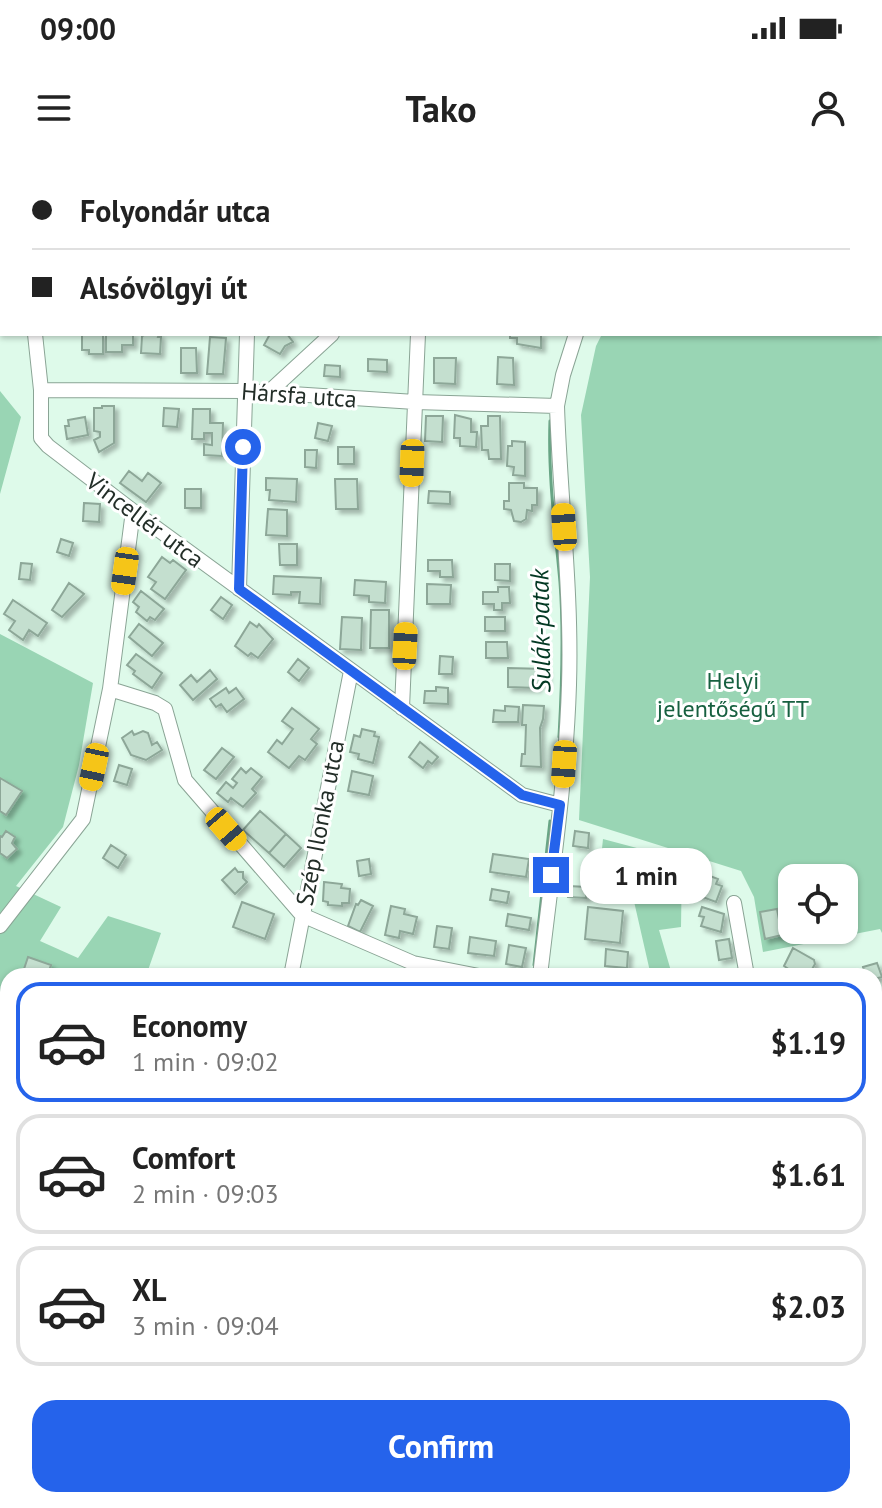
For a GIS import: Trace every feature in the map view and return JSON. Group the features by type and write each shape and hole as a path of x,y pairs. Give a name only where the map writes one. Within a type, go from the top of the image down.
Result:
{"street":[{"path":"35,336 41,390"},
{"path":"239,589 247,336"},
{"path":"268,393 330,336"},
{"path":"402,708 418,336"},
{"path":"541,968 560,805 569,685 568,599 557,406 575,336"},
{"name":"Hársfa utca","path":"41,390 245,391 415,402 557,406"},
{"name":"Vincellér utca","path":"41,390 41,438 48,446 522,795 560,805"},
{"path":"0,926 83,819 110,689 133,511"},
{"name":"Szép Ilonka utca","path":"292,968 351,671"},
{"path":"110,689 165,709 185,780 302,915 413,963 438,968"},
{"path":"734,903 746,968"}],"green space":[{"name":"Helyi jelentőségű TT","path":"601,336 882,336 882,933 880,929 858,933 858,864 778,864 778,944 804,944 763,952 754,897 741,871 579,820 590,577 581,415"},
{"path":"0,391 21,417 0,494"},
{"path":"0,634 93,683 79,765 63,827 16,886 61,907 40,941 78,958 108,916 161,933 149,968 0,968"},
{"path":"603,839 682,860 681,927 659,930 670,968 649,968 633,897 598,887"}],"building":[{"path":"82,336 103,336 103,354 89,354 89,350 82,350"},
{"path":"106,336 133,336 133,345 122,345 122,352 106,352"},
{"path":"142,336 161,337 160,354 141,353"},
{"path":"269,336 288,336 293,342 285,346 280,354 264,345"},
{"path":"541,336 541,348 517,344 517,338 510,338"},
{"path":"210,337 226,338 223,374 207,374"},
{"path":"181,348 196,348 197,373 181,373"},
{"path":"498,357 513,358 514,385 497,384"},
{"path":"434,358 456,358 455,384 434,383"},
{"path":"368,359 387,360 387,372 368,371"},
{"path":"325,365 340,366 340,377 324,376"},
{"path":"114,406 114,443 99,452 94,440 100,437 100,432 94,431 94,408"},
{"path":"164,408 179,409 177,427 163,426"},
{"path":"193,409 210,409 210,423 223,423 222,456 204,455 204,444 212,445 212,433 204,433 204,439 192,439"},
{"path":"455,415 471,419 471,432 477,432 476,447 460,446 460,438 454,438"},
{"path":"426,416 443,416 442,442 425,441"},
{"path":"488,416 500,416 501,459 489,459 488,450 482,450 481,426 488,426"},
{"path":"85,417 88,435 67,439 65,426 69,426 68,420"},
{"path":"318,423 332,426 328,441 315,438"},
{"path":"512,441 525,442 525,476 513,475 514,467 507,466 508,446 512,446"},
{"path":"338,447 354,447 354,464 338,464"},
{"path":"305,450 317,450 316,468 305,467"},
{"path":"129,471 142,481 148,473 161,483 146,502 120,483"},
{"path":"266,478 297,479 296,502 269,500"},
{"path":"335,479 357,479 358,509 336,509"},
{"path":"509,483 524,483 524,488 537,488 537,505 532,505 532,511 527,510 526,519 521,522 514,521 511,510 504,509 504,501 509,501"},
{"path":"185,489 201,489 201,508 185,508"},
{"path":"429,491 450,492 450,504 428,503"},
{"path":"84,503 100,504 99,522 83,521"},
{"path":"268,509 287,510 287,536 266,535"},
{"path":"61,539 73,543 69,556 57,552"},
{"path":"279,544 297,544 297,565 280,565"},
{"path":"162,557 170,563 173,560 186,570 165,599 151,589 156,582 148,577"},
{"path":"428,560 452,560 453,577 440,577 440,571 428,571"},
{"path":"21,563 32,564 30,580 19,579"},
{"path":"495,564 510,564 510,581 495,580"},
{"path":"274,576 321,578 320,604 299,603 300,592 273,594"},
{"path":"355,580 386,582 385,603 369,602 369,596 354,595"},
{"path":"69,583 84,594 62,617 52,610"},
{"path":"427,584 451,585 450,604 427,604"},
{"path":"498,587 509,587 510,603 502,603 502,610 494,610 494,604 483,604 483,592 498,592"},
{"path":"141,591 164,609 155,620 150,617 147,621 136,612 139,607 133,602"},
{"path":"221,597 232,605 223,619 211,610"},
{"path":"13,600 47,623 38,636 29,630 23,640 9,630 15,621 4,614"},
{"path":"371,610 389,610 389,648 370,648"},
{"path":"342,617 362,618 361,650 340,649"},
{"path":"485,617 505,617 505,631 485,631"},
{"path":"250,622 257,627 259,624 273,639 258,658 251,653 248,656 235,646"},
{"path":"139,624 163,643 152,656 129,637"},
{"path":"486,642 507,642 508,658 486,658"},
{"path":"136,654 162,673 152,688 133,674 135,671 127,665"},
{"path":"440,656 453,657 452,674 439,674"},
{"path":"298,659 309,668 299,681 288,672"},
{"path":"508,668 546,669 546,681 537,684 537,688 508,687"},
{"path":"210,670 217,679 193,700 180,685 191,675 197,682"},
{"path":"436,687 448,688 448,704 424,703 425,691 436,691"},
{"path":"226,688 229,693 236,688 244,699 227,712 221,704 216,707 210,699"},
{"path":"523,705 544,706 540,728 541,767 521,766 522,754 525,754 526,725 522,725"},
{"path":"505,706 519,707 518,722 493,722 494,710 505,711"},
{"path":"292,708 319,729 311,739 317,744 305,760 299,756 289,768 268,752 277,740 282,744 293,729 282,721"},
{"path":"362,729 375,732 374,736 379,737 373,763 358,759 359,754 350,752 354,735 360,737"},
{"path":"132,731 134,735 143,731 148,733 152,745 157,742 162,750 146,760 131,755 122,738"},
{"path":"420,742 438,757 432,764 428,761 423,768 409,757"},
{"path":"222,748 234,757 216,779 204,770"},
{"path":"119,765 132,769 127,785 114,781"},
{"path":"241,768 246,773 251,768 262,777 252,789 256,793 243,807 231,798 228,802 217,793 226,782 233,788 237,783 232,779"},
{"path":"352,771 373,776 369,795 348,791"},
{"path":"0,778 22,791 6,815 0,811"},
{"path":"260,811 286,834 269,853 243,830"},
{"path":"6,831 15,837 12,843 17,849 7,858 0,853 0,836"},
{"path":"575,831 589,833 588,848 573,846"},
{"path":"286,834 301,848 284,867 269,853"},
{"path":"111,845 126,855 118,868 103,858"},
{"path":"493,854 529,859 526,877 490,872"},
{"path":"626,858 638,859 637,881 625,880"},
{"path":"369,859 371,874 359,876 357,861"},
{"path":"235,868 243,872 247,882 235,894 222,880"},
{"path":"697,871 718,879 716,884 722,886 716,902 689,892"},
{"path":"324,882 342,884 341,888 350,889 349,903 328,905 323,901"},
{"path":"568,886 587,887 586,898 568,897"},
{"path":"492,889 509,892 507,903 490,900"},
{"path":"361,900 373,906 360,932 348,926 356,904"},
{"path":"242,902 274,914 265,939 233,927"},
{"path":"391,906 405,909 404,914 417,917 413,934 400,931 399,938 385,935"},
{"path":"588,907 623,911 620,943 585,939"},
{"path":"702,907 724,914 721,932 701,926 704,917 699,916"},
{"path":"777,909 778,936 765,939 760,912"},
{"path":"508,914 531,918 529,930 506,926"},
{"path":"437,926 452,928 449,949 434,947"},
{"path":"470,937 496,941 494,956 468,953"},
{"path":"729,939 732,958 719,960 716,941"},
{"path":"509,945 526,948 522,967 506,964"},
{"path":"793,948 814,960 815,964 813,968 784,966"},
{"path":"606,949 628,952 627,968 605,966"},
{"path":"28,957 51,965 50,968 24,968"},
{"path":"877,963 879,968 863,968"}],"waterway":[{"name":"Sulák-patak","path":"550,421 551,481 562,620 559,737"},
{"name":"Sulák-patak","path":"534,965 550,821"}],"route":[{"path":"243,447 239,589 522,795 560,805 551,875"}]}
